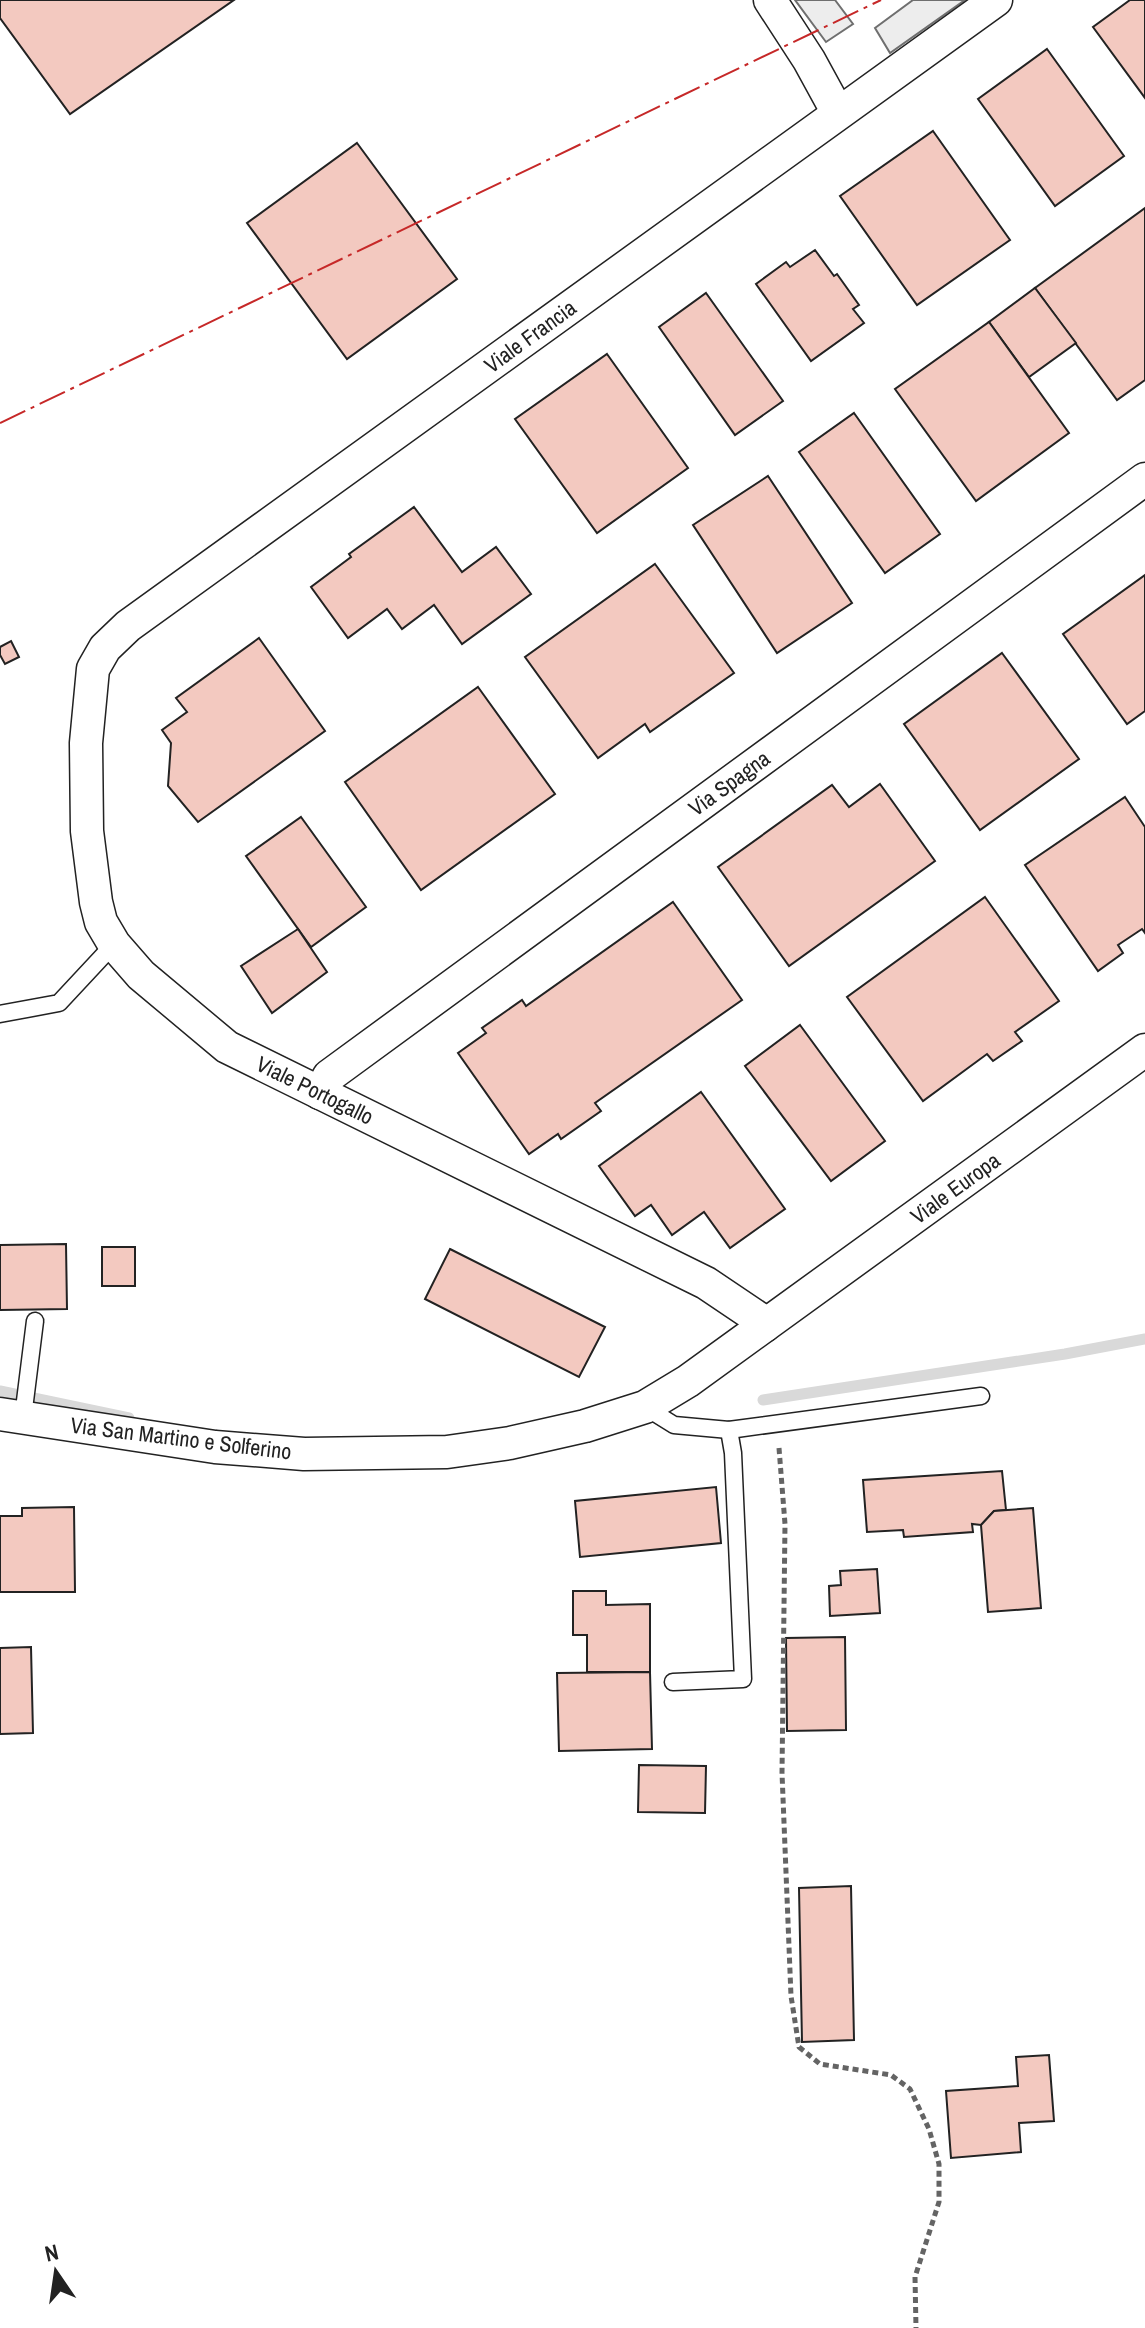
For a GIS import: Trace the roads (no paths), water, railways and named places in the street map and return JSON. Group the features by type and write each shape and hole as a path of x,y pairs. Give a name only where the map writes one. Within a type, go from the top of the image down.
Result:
{"street":[{"path":"770,0 809,60 838,113"},
{"name":"Viale Francia","path":"90,692 93,669 105,648 128,626 996,0"},
{"name":"Via Spagna","path":"320,1093 329,1076 1145,479"},
{"name":"Viale Portogallo","path":"90,692 86,743 87,831 101,922 114,944 141,975 227,1047 706,1283 758,1318 764,1326"},
{"name":"Viale Europa","path":"764,1326 1145,1050"},
{"name":"Via San Martino e Solferino","path":"16,1411 215,1447 304,1454 447,1452 510,1443 585,1426 645,1407 688,1381 764,1326"}],"lane":[{"path":"0,1014 59,1003 114,944"},
{"path":"16,1411 31,1358 35,1321"},
{"path":"645,1407 674,1425 729,1430 981,1396"},
{"path":"673,1682 743,1679 733,1453 729,1430"}],"waterway":[{"path":"763,1400 1145,1339"},
{"path":"0,1391 129,1418"}]}
